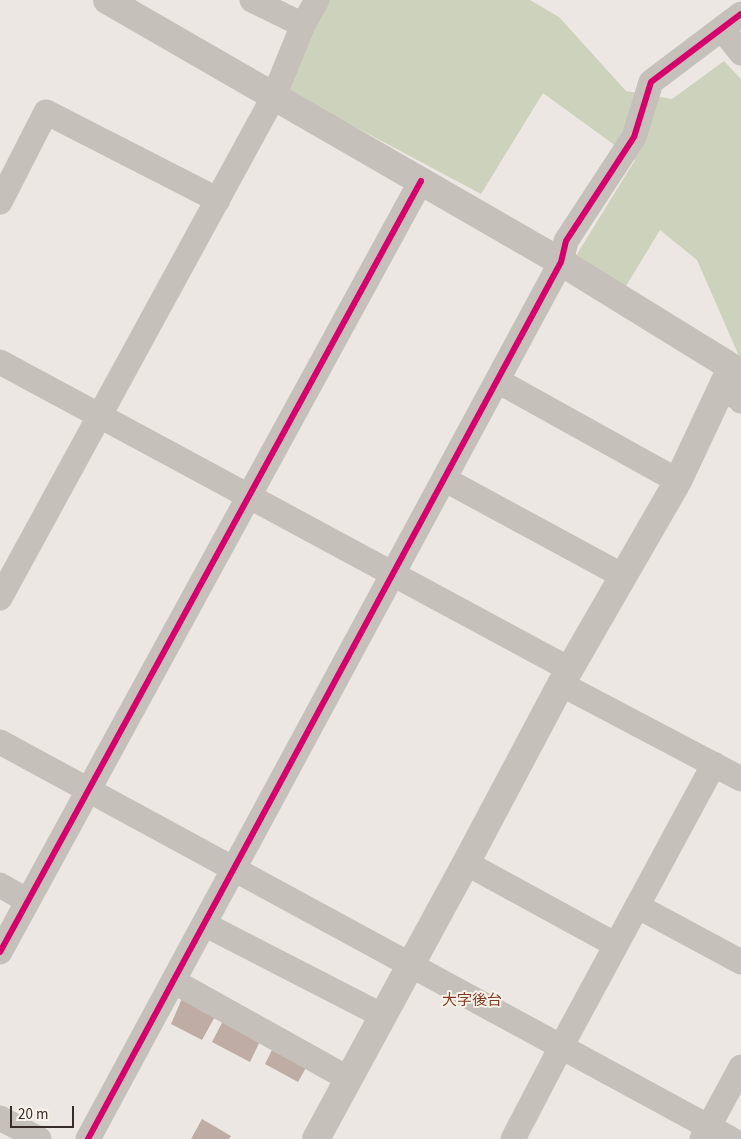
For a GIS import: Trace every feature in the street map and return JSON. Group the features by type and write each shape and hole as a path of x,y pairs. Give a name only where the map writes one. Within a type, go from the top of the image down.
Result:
{"street":[{"path":"107,0 562,262 734,383 565,676 316,1139"},
{"path":"252,0 303,25"},
{"path":"0,598 274,96 303,25 317,0"},
{"path":"88,1139 562,262 566,240 634,137 651,82 732,22 741,53"},
{"path":"0,202 46,112 218,200"},
{"path":"0,952 421,181"},
{"path":"0,362 393,574 741,779"},
{"path":"498,381 678,481"},
{"path":"444,479 623,576"},
{"path":"0,742 561,1047 706,1133 731,1139"},
{"path":"513,1139 714,764"},
{"path":"466,863 616,945"},
{"path":"0,885 28,902"},
{"path":"637,906 741,962"},
{"path":"204,924 383,1016"},
{"path":"173,981 349,1079"},
{"path":"706,1133 741,1067"},
{"path":"0,1118 39,1139"}],"green space":[{"path":"329,0 530,0 559,17 626,91 672,99 724,61 741,79 741,358 697,260 660,230 623,291 574,259 635,160 543,93 481,194 286,90 319,15"}],"building":[{"path":"184,994 217,1013 202,1040 171,1024"},
{"path":"225,1017 262,1037 250,1062 212,1042"},
{"path":"274,1046 308,1064 298,1082 265,1064"},
{"path":"202,1119 231,1136 229,1139 191,1139"}],"cycle path":[{"path":"88,1139 561,262 566,241 634,137 651,82 741,14"},
{"path":"0,952 421,181"}],"district":[{"name":"大字後台","path":"472,1002"}]}
